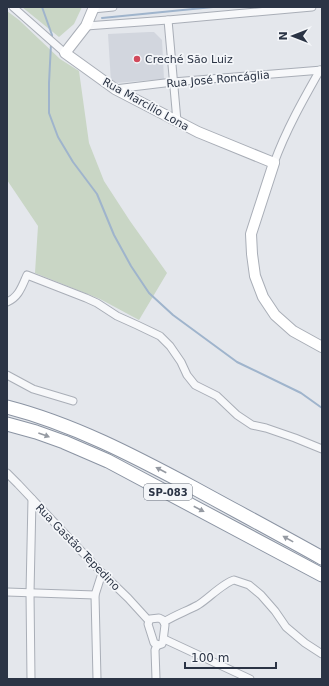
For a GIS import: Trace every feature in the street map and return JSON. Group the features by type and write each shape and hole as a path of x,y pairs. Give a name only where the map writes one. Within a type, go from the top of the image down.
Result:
{"highway":[{"name":"SP-083","path":"7,407 58,423 108,444 163,471 322,558"},
{"name":"SP-083","path":"7,424 64,442 108,461 322,575"}],"street":[{"name":"Rua Marcílio Lona","path":"12,7 65,53 115,89 198,132 274,163"},
{"path":"65,53 86,26 93,8 113,7"},
{"path":"86,26 312,7"},
{"path":"168,20 177,121"},
{"path":"321,70 295,114 279,149 251,234 255,276 263,297 275,315 293,331 322,348"},
{"name":"Rua José Roncáglia","path":"115,89 173,82 321,70"},
{"path":"7,302 13,299 20,292 27,275 97,303 117,316 160,336 170,346 181,362 186,375 195,385 217,396 228,407 252,425 266,428 322,449"},
{"path":"7,375 33,389 73,401"},
{"name":"Rua Gastão Tepedino","path":"7,474 149,621"},
{"path":"31,679 30,593 32,499"},
{"path":"97,679 95,595 102,572"},
{"path":"164,622 196,606 230,581 234,580 249,585 261,595 286,627 305,643 322,654"},
{"path":"7,592 95,595"},
{"path":"152,618 159,618 165,625 164,639 162,644 157,645 154,643 148,624 152,618"},
{"path":"164,639 250,679"},
{"path":"156,679 155,650 157,645"}],"shaded area":[{"name":"Creché São Luiz","path":"154,32 162,40 164,79 115,83 111,82 108,34"}],"green space":[{"path":"22,7 82,7 74,24 59,37"},
{"path":"7,11 19,20 60,59 79,71 89,143 104,181 167,273 139,320 100,299 35,273 38,226 7,180"}],"waterway":[{"path":"42,7 52,39"},
{"path":"102,18 213,7"},
{"path":"51,44 49,113 58,137 73,162 97,194 114,235 131,266 149,293 173,315 237,362 301,393 322,408"}],"place":[{"name":"Creché São Luiz","path":"137,59"}]}
